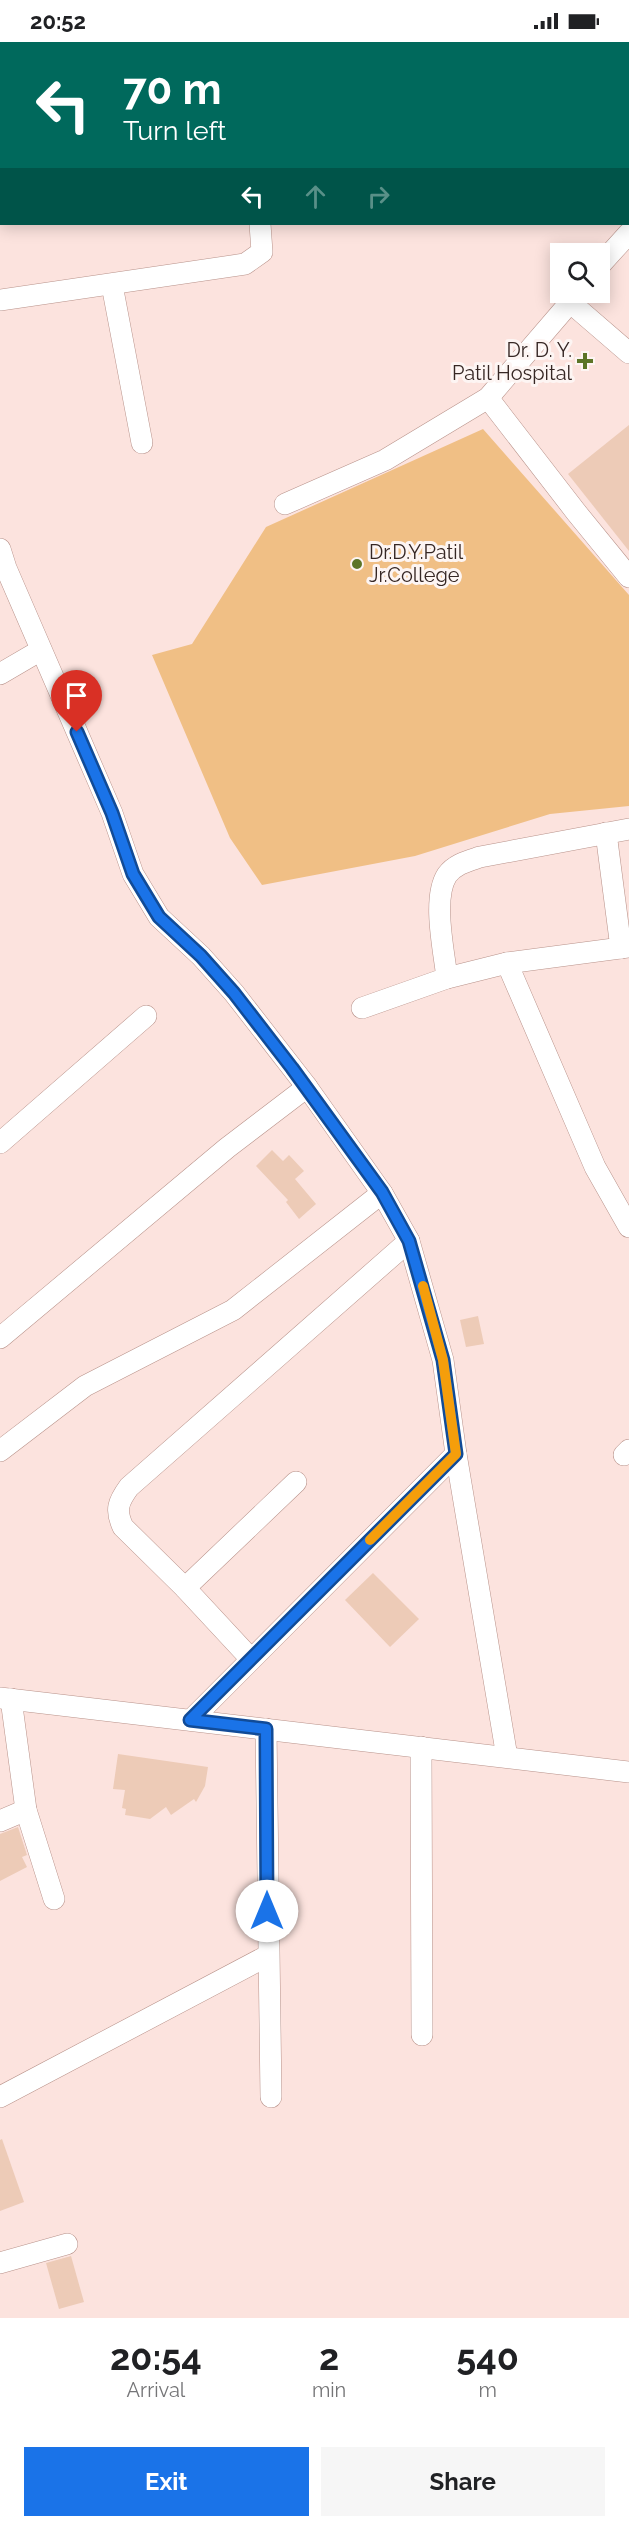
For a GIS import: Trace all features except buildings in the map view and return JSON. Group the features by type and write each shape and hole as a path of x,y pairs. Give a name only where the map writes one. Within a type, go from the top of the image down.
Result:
{"street":[{"path":"0,300 245,264 262,252 260,225"},
{"path":"610,254 629,233"},
{"path":"112,285 142,442"},
{"path":"285,504 385,460 488,398 571,303"},
{"path":"580,303 629,353"},
{"path":"488,398 629,577"},
{"path":"2,562 112,813 133,874 159,917 201,956 234,993 307,1087 382,1192 409,1241 443,1360 456,1454 490,1644 507,1757"},
{"path":"0,674 41,650"},
{"path":"447,978 440,891 447,874 459,864 480,857 629,829"},
{"path":"362,1008 447,978 507,963 625,947 606,833"},
{"path":"507,963 595,1167 629,1227"},
{"path":"0,1143 147,1016"},
{"path":"0,1338 227,1148 307,1087"},
{"path":"0,1451 85,1386 233,1310 382,1192"},
{"path":"251,1659 185,1588 123,1527 117,1514 120,1500 129,1487 409,1241"},
{"path":"190,1720 456,1454"},
{"path":"185,1588 296,1482"},
{"path":"54,1899 26,1810 5,1698 629,1772"},
{"path":"266,1729 267,1956 271,2097"},
{"path":"421,1747 422,2035"},
{"path":"0,1821 26,1810"},
{"path":"0,2097 267,1956"},
{"path":"0,2263 67,2244"}],"shaded area":[{"name":"Dr.D.Y.Patil Jr.College","path":"483,429 629,595 629,806 550,814 415,856 262,885 230,838 152,655 192,644 266,527"}],"slow traffic":[{"path":"370,1540 456,1454 443,1360 423,1286"}],"place":[{"name":"Dr. D. Y. Patil Hospital","path":"585,361"},
{"name":"Dr.D.Y.Patil Jr.College","path":"357,564"}],"route":[{"path":"77,732 112,813 133,874 159,917 201,956 234,993 307,1087 382,1192 409,1241 443,1360 456,1454 190,1720 266,1729 267,1911"}]}
